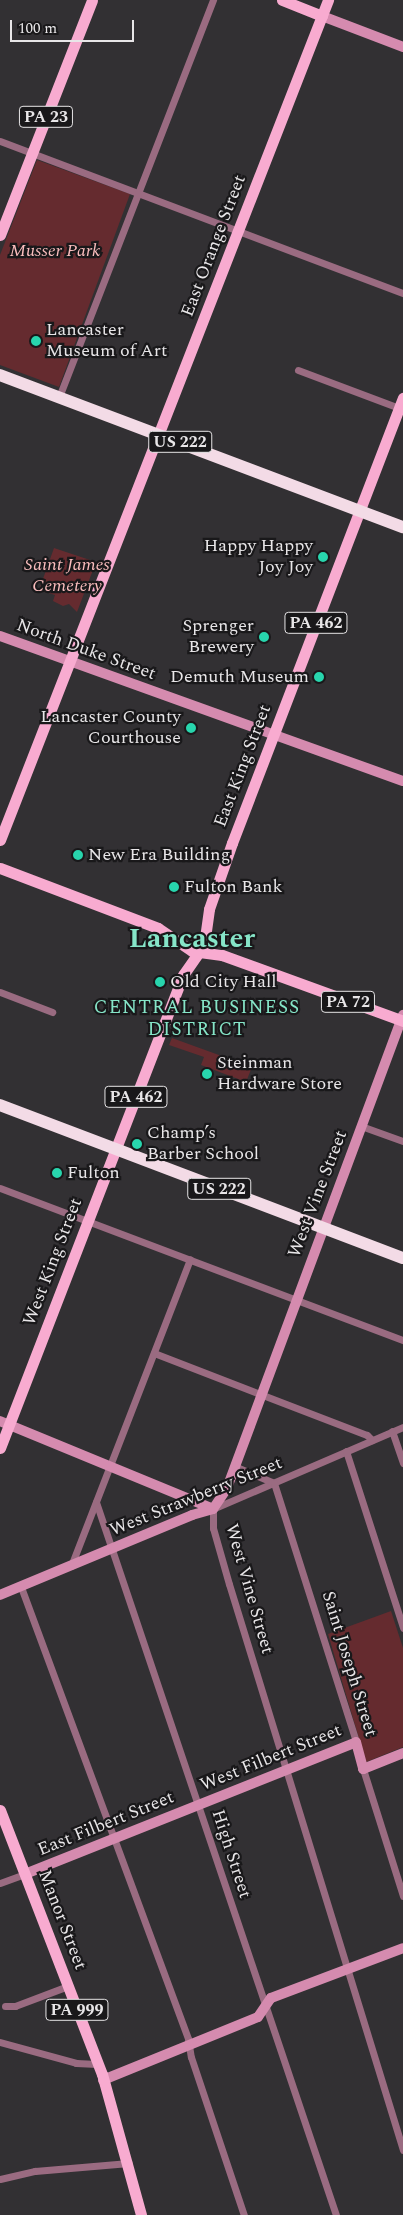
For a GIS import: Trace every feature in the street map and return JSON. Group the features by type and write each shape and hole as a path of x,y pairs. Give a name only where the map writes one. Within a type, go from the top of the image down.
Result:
{"highway":[{"name":"US 222","path":"0,375 403,527"},
{"name":"US 222","path":"0,1106 403,1258"}],"main road":[{"name":"PA 23","path":"0,235 92,0"},
{"path":"282,0 322,16"},
{"name":"East Orange Street","path":"0,840 328,0"},
{"name":"East King Street","path":"200,953 206,936 210,903 401,403"},
{"name":"PA 72","path":"0,868 158,928 188,949 200,953 222,954 402,1019"},
{"name":"West King Street","path":"0,1448 4,1423 88,1221 184,975 200,953"},
{"name":"Manor Street","path":"0,1810 104,2080 129,2163 141,2215"}],"street":[{"path":"59,397 213,0"},
{"path":"322,16 403,47"},
{"path":"0,141 403,293"},
{"path":"298,370 401,403"},
{"name":"North Duke Street","path":"0,636 403,781"},
{"path":"0,992 52,1012"},
{"name":"West Vine Street","path":"402,1019 260,1394 227,1488 213,1509 213,1528 403,2150"},
{"path":"361,1126 403,1141"},
{"path":"0,1188 403,1340"},
{"path":"71,1566 190,1259"},
{"path":"154,1353 367,1435 372,1440"},
{"path":"4,1423 213,1509"},
{"name":"West Strawberry Street","path":"0,1595 274,1484 403,1427"},
{"path":"392,1432 403,1463"},
{"path":"346,1451 403,1628"},
{"path":"234,1466 274,1484"},
{"name":"Saint Joseph Street","path":"274,1484 403,1896"},
{"name":"High Street","path":"96,1502 336,2215"},
{"path":"21,1587 189,2045 244,2215"},
{"name":"West Filbert Street","path":"199,1805 356,1742"},
{"path":"363,1769 403,1753"},
{"name":"East Filbert Street","path":"25,1874 199,1805"},
{"path":"0,1884 25,1874"},
{"path":"104,2080 258,2017 271,1998 403,1948"},
{"path":"5,2006 15,2006 68,1986"},
{"path":"0,2042 76,2062 97,2064"},
{"path":"0,2178 34,2171 129,2163"}],"green space":[{"name":"Musser Park","path":"37,160 130,194 59,387 0,365 0,255"},
{"name":"Saint James Cemetery","path":"54,548 96,562 77,612 69,604 63,606 53,601 55,595 39,590"},
{"path":"172,1038 252,1067 246,1082 201,1065 204,1057 169,1045"},
{"path":"391,1611 403,1648 403,1747 366,1762 328,1634"}],"place":[{"name":"Lancaster Museum of Art","path":"36,341"},
{"name":"Happy Happy Joy Joy","path":"323,557"},
{"name":"Sprenger Brewery","path":"264,637"},
{"name":"Demuth Museum","path":"319,677"},
{"name":"Lancaster County Courthouse","path":"191,728"},
{"name":"New Era Building","path":"78,855"},
{"name":"Fulton Bank","path":"174,887"},
{"name":"Old City Hall","path":"160,982"},
{"name":"Steinman Hardware Store","path":"207,1074"},
{"name":"Champ’s Barber School","path":"137,1144"},
{"name":"Fulton","path":"57,1173"}],"district":[{"name":"Lancaster","path":"192,939"},
{"name":"CENTRAL BUSINESS DISTRICT","path":"197,1019"}]}
